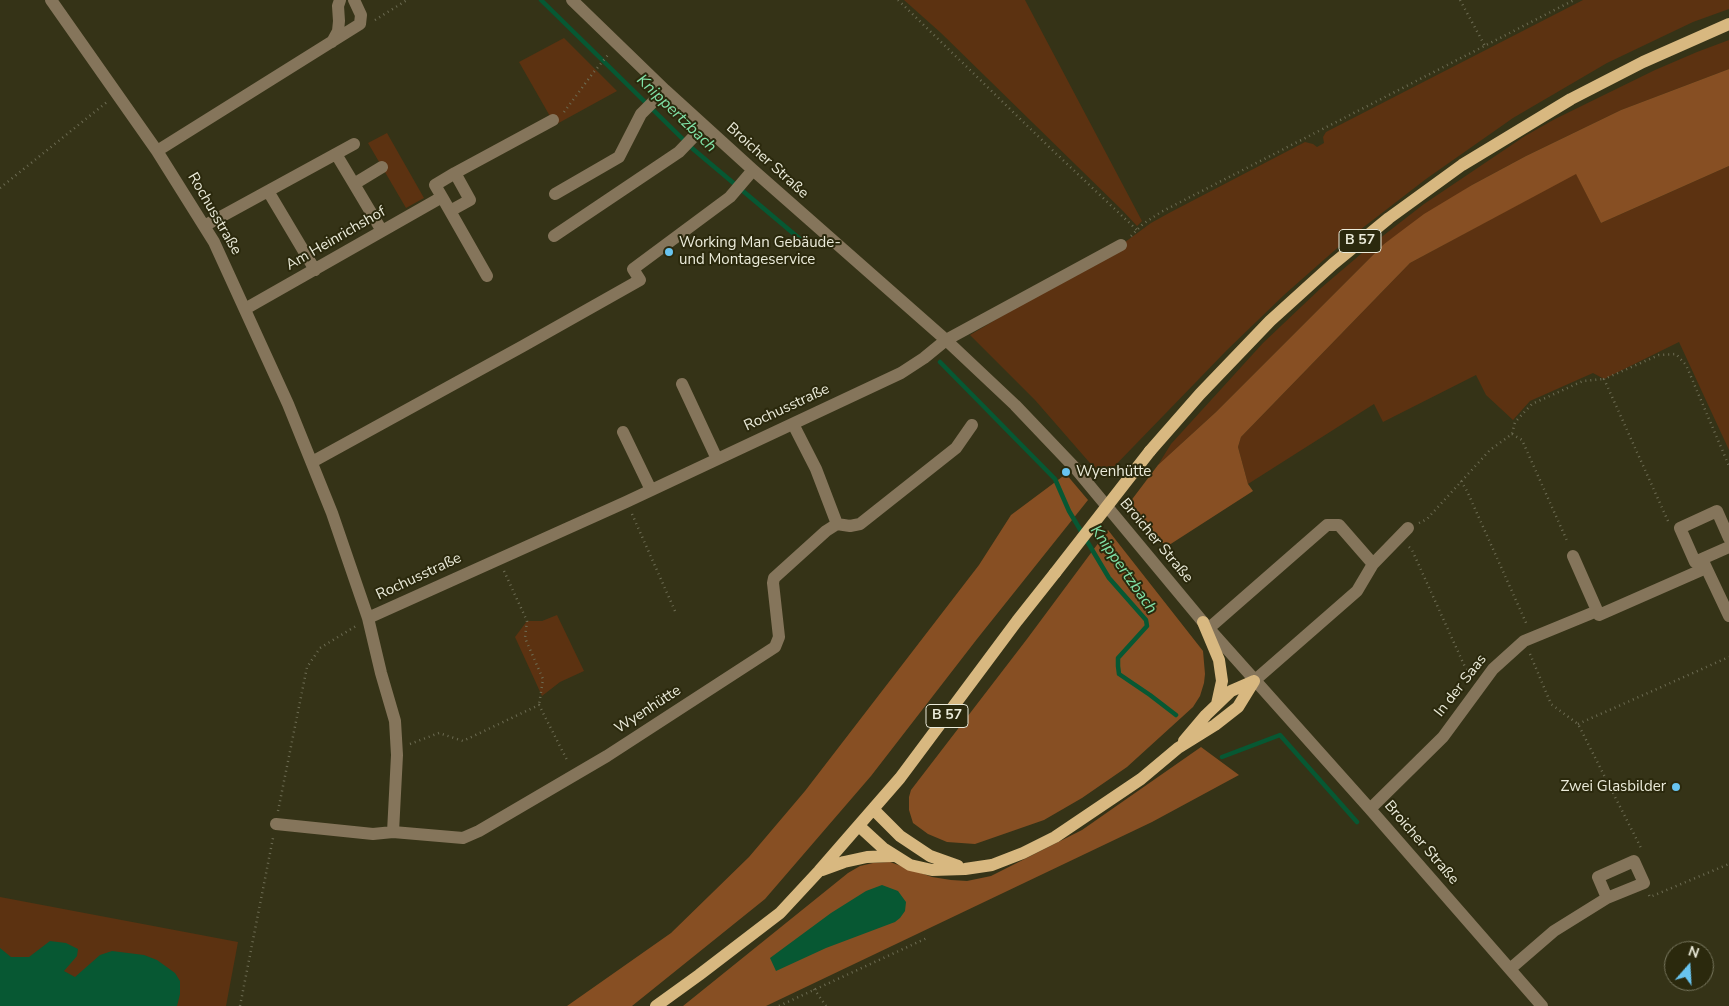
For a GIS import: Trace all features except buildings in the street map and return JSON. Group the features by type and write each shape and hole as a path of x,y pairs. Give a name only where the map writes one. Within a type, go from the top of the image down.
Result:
{"main road":[{"name":"B 57","path":"656,1006 780,913 819,871 900,778 1017,621 1150,451 1200,394 1270,321 1333,264 1389,218 1462,165 1571,99 1643,62 1729,24"},
{"path":"1206,625 1219,660 1222,681 1217,704"},
{"path":"859,826 882,848 910,865 932,870 966,869 992,865 1023,853 1055,837 1142,779 1178,748 1231,691 1254,681"},
{"path":"1178,748 1216,725 1238,707 1254,681"},
{"path":"873,808 900,836 930,856 966,869"},
{"path":"819,871 844,862 867,857 893,856"}],"street":[{"name":"Rochusstraße","path":"51,0 118,93 214,242 288,404 312,462 332,513 368,618 626,502 901,373 924,358 946,340"},
{"path":"332,42 338,31 338,6 340,0"},
{"path":"157,151 332,42 361,21 360,11 354,0"},
{"name":"Broicher Straße","path":"572,0 660,94 704,126 749,175 946,340 1015,405 1075,468 1254,681 1370,809 1542,1006"},
{"path":"555,194 619,157 641,114 660,94"},
{"path":"487,276 435,185 553,120"},
{"path":"554,236 679,152 704,126"},
{"path":"204,226 354,144"},
{"path":"339,158 382,232"},
{"path":"354,184 382,167"},
{"path":"450,211 470,200 455,174"},
{"path":"312,462 640,280 633,269 732,196 749,175"},
{"path":"268,191 315,270"},
{"name":"Am Heinrichshof","path":"245,310 442,197"},
{"path":"946,340 1120,245"},
{"path":"682,384 717,459"},
{"path":"793,424 816,470 837,524 850,526 860,524 956,448 972,425"},
{"path":"623,432 651,490"},
{"path":"1729,538 1717,511 1680,528 1696,562 1704,563 1729,547"},
{"name":"Wyenhütte","path":"276,824 373,834 394,832 463,838 607,756 774,647 778,637 772,583 774,578 826,531 837,524"},
{"path":"1206,625 1327,525 1339,525 1373,564"},
{"path":"1254,681 1357,592 1373,564 1404,532"},
{"path":"1574,556 1597,611"},
{"path":"1704,563 1724,591 1729,616"},
{"name":"In der Saas","path":"1370,809 1443,737 1493,669 1528,639 1597,611 1599,615 1704,563"},
{"path":"368,618 395,721 397,749 394,832"},
{"path":"1510,969 1554,931 1607,898 1644,883 1634,861 1598,877 1607,898"}],"path":[{"path":"361,21 376,20 407,0"},
{"path":"898,0 1137,230"},
{"path":"1460,0 1485,46"},
{"path":"1120,245 1161,212 1574,0"},
{"path":"553,120 564,113 596,69 610,54"},
{"path":"0,188 118,93"},
{"path":"1482,683 1465,667 1404,532 1427,519 1490,450 1512,434 1515,422 1532,404 1583,381 1604,379 1659,355 1676,354 1686,365 1729,466"},
{"path":"1604,379 1668,521 1680,528"},
{"path":"1512,434 1522,440 1574,556"},
{"path":"1461,481 1467,491 1528,639 1552,704 1578,724 1645,857 1634,861"},
{"path":"626,502 675,611"},
{"path":"498,559 527,621 525,638 543,679 539,705 574,775"},
{"path":"240,1006 307,666 320,648 368,618"},
{"path":"1578,724 1729,657"},
{"path":"397,749 439,733 463,741 539,705"},
{"path":"1644,883 1650,897 1729,864"},
{"path":"779,1006 928,938"},
{"path":"814,989 826,1006"}],"shaded area":[{"path":"904,0 1025,0 1142,221 1137,226 941,33"},
{"path":"1583,0 1729,0 1729,9 1693,22 1607,63 1513,118 1426,179 1343,243 1284,295 1227,350 1103,478 1035,400 970,335 1121,245 1151,223 1169,213 1305,142 1317,147 1324,143 1323,137 1326,132"},
{"path":"564,38 617,91 555,125 519,62"},
{"path":"1729,40 1729,69 1621,110 1526,156 1472,185 1384,244 1216,412 1158,465 1171,444 1263,343 1321,288 1375,242 1424,204 1525,136 1555,119 1655,70"},
{"path":"1729,69 1729,166 1601,223 1576,174 1410,263 1241,437 1238,447 1248,484 1253,491 1166,547 1130,502 1158,465 1216,412 1384,244 1424,214 1526,156 1621,110"},
{"path":"387,133 424,198 406,208 368,143"},
{"path":"1729,166 1729,450 1679,342 1604,379 1593,373 1530,401 1513,420 1486,395 1476,375 1383,422 1374,404 1248,484 1238,447 1241,437 1410,263 1576,173 1601,223"},
{"path":"1066,474 1088,500 871,776 765,899 632,1006 567,1006 671,933 749,857 805,791 979,565 1011,515"},
{"path":"1108,530 1203,651 1205,674 1200,696 1193,707 1127,767 1082,798 1044,820 975,844 947,842 928,834 913,823 909,810 911,790"},
{"path":"557,615 584,671 560,682 542,696 515,637 527,621 542,621"},
{"path":"1201,747 1239,775 1152,822 766,1006 683,1006 848,873 860,866 890,862 932,877 951,880 967,881 991,876 1082,830"},
{"path":"882,885 898,891 906,902 905,911 900,918 895,922 826,948 776,971 770,958 831,913 866,891"},
{"path":"0,897 238,942 226,1006 0,1006"},
{"path":"50,941 66,943 78,949 77,956 64,971 75,977 100,955 112,951 144,955 157,960 175,973 180,981 180,994 177,1006 0,1006 0,948 11,957 29,957"}],"waterway":[{"name":"Knippertzbach","path":"541,0 693,149 800,239"},
{"name":"Knippertzbach","path":"940,362 1055,479 1069,511 1109,578 1146,620 1147,626 1118,658 1119,674 1176,715"},
{"name":"Knippertzbach","path":"1222,757 1280,735 1357,822"}],"place":[{"name":"Working Man Gebäude- und Montageservice","path":"669,252"},
{"name":"Wyenhütte","path":"1066,472"},
{"name":"Zwei Glasbilder","path":"1676,787"}]}
